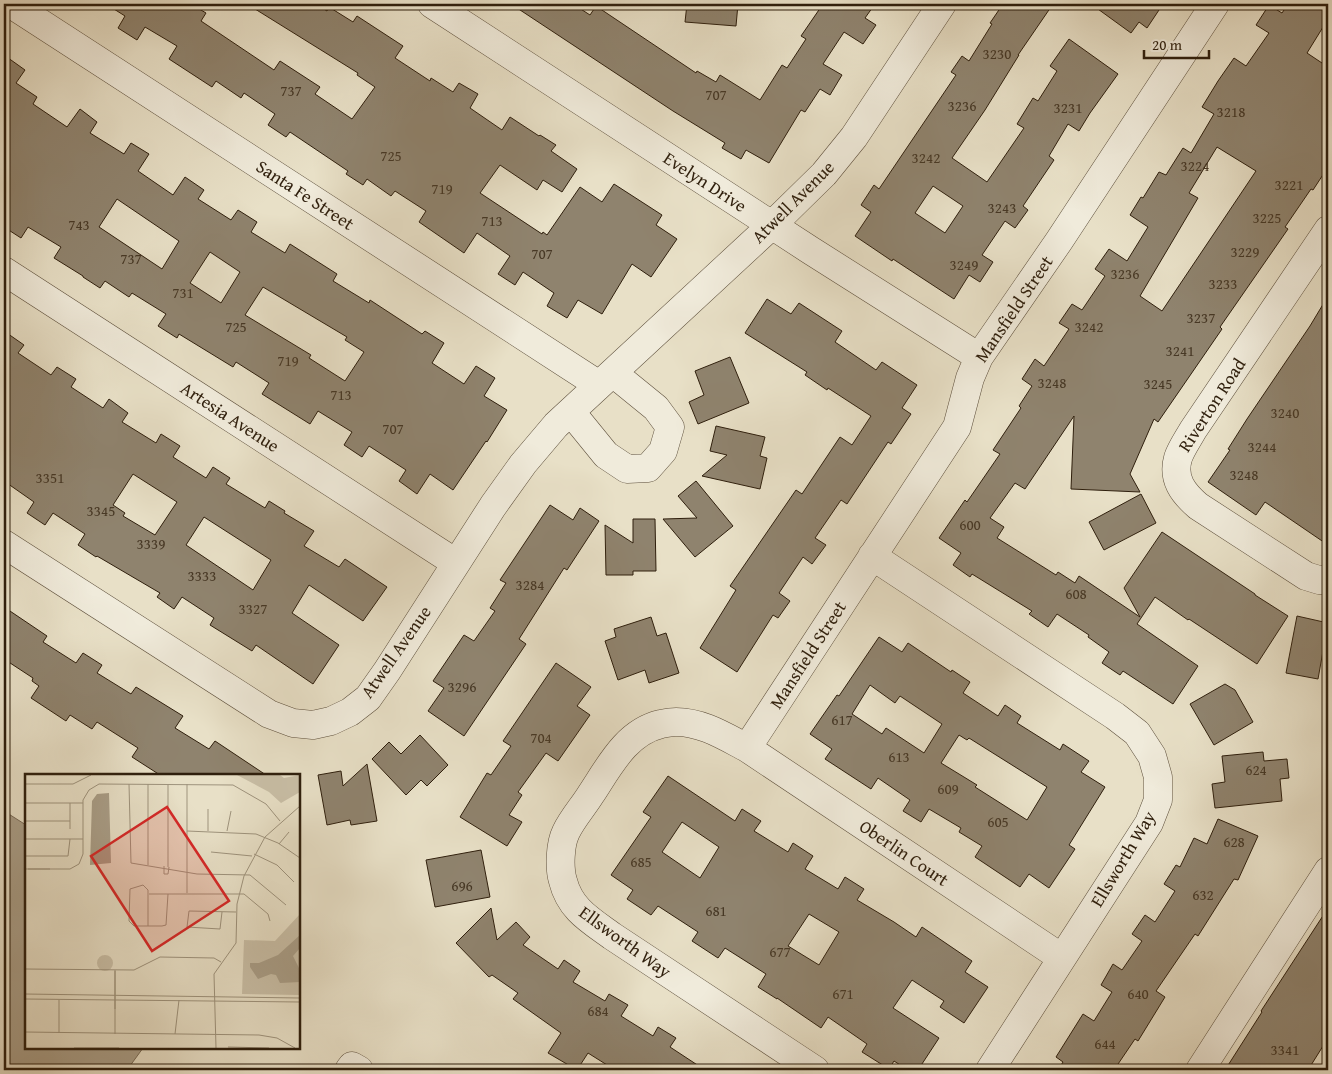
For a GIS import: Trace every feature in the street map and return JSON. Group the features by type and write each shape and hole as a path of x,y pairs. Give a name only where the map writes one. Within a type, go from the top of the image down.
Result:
{"street":[{"name":"Santa Fe Street","path":"12,4 606,379"},
{"name":"Evelyn Drive","path":"432,4 979,357"},
{"name":"Atwell Avenue","path":"4,544 269,714 293,723 312,725 331,721 350,712 368,698 493,506 523,464 556,425 772,225 824,174 854,137 942,4"},
{"name":"Mansfield Street","path":"747,748 957,427 970,378 979,357 1215,4"},
{"name":"Riverton Road","path":"1328,230 1193,430 1178,458 1176,472 1179,485 1186,496 1198,506 1306,576 1319,580 1328,580"},
{"name":"Artesia Avenue","path":"4,271 456,563"},
{"path":"571,412 606,455 626,469 648,468 663,451 670,428 656,408 606,379"},
{"name":"Ellsworth Way","path":"872,556 1115,716 1137,734 1152,756 1158,777 1158,800 1149,823 990,1070"},
{"name":"Ellsworth Way","path":"747,748 698,724 675,722 654,726 636,735 622,748 565,834 560,859 563,881 572,902 588,919 815,1070"},
{"name":"Oberlin Court","path":"747,748 1062,958"},
{"path":"1200,1070 1328,871"},
{"path":"349,1070 352,1066 359,1070"}],"shaded area":[{"path":"4,811 25,824 25,1049 142,1049 127,1070 4,1070"}],"building":[{"path":"106,4 191,4 206,13 201,21 274,70 280,61 320,87 315,94 352,119 375,87 357,75 358,73 247,4 316,4 327,11 329,7 353,22 357,16 403,46 395,58 430,81 431,78 453,92 459,83 478,94 470,108 502,130 510,117 556,145 551,151 577,169 562,192 543,180 537,190 500,165 480,193 542,234 543,232 547,235 580,187 602,202 614,184 662,215 656,225 677,239 651,277 632,264 602,314 578,300 567,318 547,306 554,293 523,272 515,285 498,274 510,256 477,233 464,253 419,222 426,211 395,191 391,196 367,179 363,185 346,174 348,171 290,132 286,137 268,125 275,114 244,93 241,98 216,81 212,87 169,59 177,46 145,27 137,40 118,28 125,16"},
{"path":"511,4 573,4 590,15 596,6 696,73 697,71 716,82 720,75 760,100 782,65 787,68 806,39 801,36 823,4 875,4 865,18 876,25 863,44 844,32 823,64 842,75 830,95 820,89 805,112 801,110 769,163 746,150 741,159 722,148 725,143"},
{"path":"687,4 738,4 736,26 685,22"},
{"path":"1003,4 1053,4 952,158 987,182 1024,128 1017,124 1033,98 1038,101 1057,71 1050,66 1069,39 1118,74 1079,131 1068,124 1049,156 1054,160 1023,206 1028,210 1015,228 1005,221 982,255 993,262 980,282 969,275 954,299 855,236 871,212 861,205 874,185 879,189 956,75 951,72 962,56 969,61 992,24 990,23","holes":["933,186 963,206 945,233 915,213"]},
{"path":"1091,4 1151,4 1159,10 1147,28 1139,22 1131,33"},
{"path":"1288,4 1319,4 1328,9 1328,19 1307,53 1328,67 1328,167 1285,227 1288,229 1220,327 1222,329 1158,422 1154,419 1130,474 1140,492 1071,489 1074,416 1025,489 1015,483 990,518 1004,527 997,538 1056,575 1058,572 1075,583 1079,576 1140,617 1124,588 1162,532 1288,616 1257,664 1155,597 1137,624 1198,666 1173,704 1123,671 1120,675 1102,663 1109,652 1088,637 1089,635 1057,614 1048,627 1029,614 1032,611 972,574 970,577 953,565 961,553 939,538 965,500 967,502 1000,454 993,450 1021,408 1019,406 1032,386 1022,379 1035,359 1044,366 1069,329 1059,323 1072,304 1082,310 1105,276 1095,269 1109,249 1127,261 1148,227 1130,215 1141,197 1143,198 1159,172 1166,175 1183,148 1191,153 1214,114 1202,107 1218,81 1234,58 1246,66 1269,33 1256,25 1269,5 1282,13","holes":["1217,147 1256,171 1162,311 1140,296 1198,198 1189,193"]},
{"path":"4,55 25,70 16,83 37,97 33,104 67,127 80,109 97,122 90,133 124,154 131,143 149,154 138,171 173,195 185,177 204,190 198,199 231,220 238,210 257,222 251,232 285,253 290,244 337,274 333,281 369,303 370,300 422,334 425,331 444,343 432,363 464,384 476,366 495,378 484,396 507,410 453,490 430,474 417,494 399,481 406,470 369,446 362,457 344,445 352,432 318,411 310,424 262,394 269,383 236,362 233,367 179,334 177,338 158,326 166,314 132,293 129,297 105,281 100,288 54,258 61,247 28,227 21,238 4,227","holes":["117,199 179,241 162,269 99,227","210,252 240,272 221,303 190,283","263,287 347,337 345,340 364,352 345,381 309,358 311,355 245,315"]},
{"path":"1328,296 1328,545 1265,502 1256,515 1208,482"},
{"path":"767,299 791,314 799,303 842,331 835,342 876,370 882,362 917,385 902,408 911,414 891,444 888,442 847,504 841,500 815,538 826,545 812,564 803,557 779,593 790,601 778,618 773,615 737,672 700,648 736,590 730,586 796,490 802,494 840,437 852,445 871,416 828,388 827,390 805,375 807,372 745,333"},
{"path":"4,331 24,345 18,353 51,375 57,367 76,379 71,387 103,408 109,399 128,413 122,422 156,443 161,434 180,446 173,457 206,478 213,467 230,478 226,484 265,508 269,501 285,511 284,513 314,531 304,546 339,567 345,559 387,587 363,621 309,585 292,613 339,645 313,684 256,645 252,651 210,625 214,618 182,597 174,609 157,597 160,593 78,545 85,534 53,513 45,525 27,513 34,502 4,481","holes":["133,474 177,502 155,535 123,516 125,513 113,505","204,517 271,560 253,590 186,545"]},
{"path":"730,357 749,403 698,424 689,402 704,395 695,371"},
{"path":"716,426 765,437 760,456 767,458 760,489 702,476 727,455 710,451"},
{"path":"696,481 733,526 695,557 663,519 697,518 678,496"},
{"path":"1141,494 1156,523 1104,550 1089,522"},
{"path":"550,505 573,520 580,508 599,521 567,570 564,568 519,639 526,644 464,736 428,711 444,688 433,681 464,635 474,641 495,611 490,608 506,583 500,580"},
{"path":"633,519 655,519 656,571 633,571 633,575 606,575 605,525 633,543"},
{"path":"4,607 47,636 43,642 76,663 83,653 102,665 97,673 131,694 136,687 183,716 175,728 209,749 215,741 264,774 158,774 132,757 138,748 97,722 92,729 70,715 66,721 31,698 39,686 32,681 33,678 4,659"},
{"path":"1297,616 1328,623 1318,679 1286,673"},
{"path":"651,617 657,636 666,633 679,673 649,683 645,670 618,680 605,641 616,637 614,629"},
{"path":"879,637 902,652 908,643 951,672 952,670 970,682 963,693 998,716 1005,705 1021,716 1017,723 1060,750 1063,744 1089,761 1081,772 1105,787 1069,845 1075,849 1049,888 1029,874 1020,887 975,857 982,846 959,832 961,828 929,809 921,822 903,811 910,800 878,778 871,789 825,759 832,749 810,734 837,695 839,696","holes":["870,685 895,703 900,696 942,724 924,753 886,728 882,734 852,714","959,735 967,740 969,738 1047,787 1027,820 975,787 977,785 941,763"]},
{"path":"556,663 591,687 577,706 590,715 558,761 546,753 518,792 522,795 509,815 522,822 507,846 460,817 487,773 491,775 511,746 503,741"},
{"path":"1225,684 1235,690 1253,722 1214,745 1190,704"},
{"path":"420,735 448,765 427,786 421,780 406,795 372,759 389,742 401,754"},
{"path":"1263,752 1264,761 1287,759 1289,778 1280,779 1282,801 1215,808 1212,784 1225,782 1222,756"},
{"path":"367,764 377,821 351,825 350,820 327,825 318,775 341,771 343,786"},
{"path":"668,776 735,821 742,809 761,821 754,831 788,852 793,843 813,856 805,869 838,889 845,877 864,889 857,900 916,937 922,927 972,961 965,972 988,987 964,1023 940,1007 944,1001 912,980 893,1008 939,1038 918,1070 908,1070 894,1061 889,1069 862,1052 867,1044 828,1017 821,1028 758,987 766,974 725,948 718,958 692,941 698,932 658,906 651,915 627,899 633,890 611,875 651,817 643,812","holes":["682,822 719,847 700,878 662,852","809,914 839,932 819,965 788,946"]},
{"path":"1218,819 1258,836 1238,880 1234,879 1198,936 1195,934 1156,991 1165,997 1138,1041 1135,1039 1114,1070 1058,1070 1063,1062 1056,1057 1083,1014 1094,1021 1112,992 1101,985 1113,964 1122,970 1142,941 1132,934 1145,915 1155,922 1175,891 1164,884 1176,865 1180,867 1194,838 1207,844"},
{"path":"481,850 490,897 435,907 426,860"},
{"path":"491,908 497,940 516,922 530,937 523,945 558,969 564,960 580,971 573,982 605,1001 609,994 628,1005 621,1016 653,1036 658,1027 676,1038 670,1047 705,1070 615,1070 588,1053 577,1070 548,1053 561,1033 513,999 518,993 492,975 489,977 456,943"},
{"path":"1328,908 1328,1038 1308,1070 1225,1070 1261,1011"}]}
